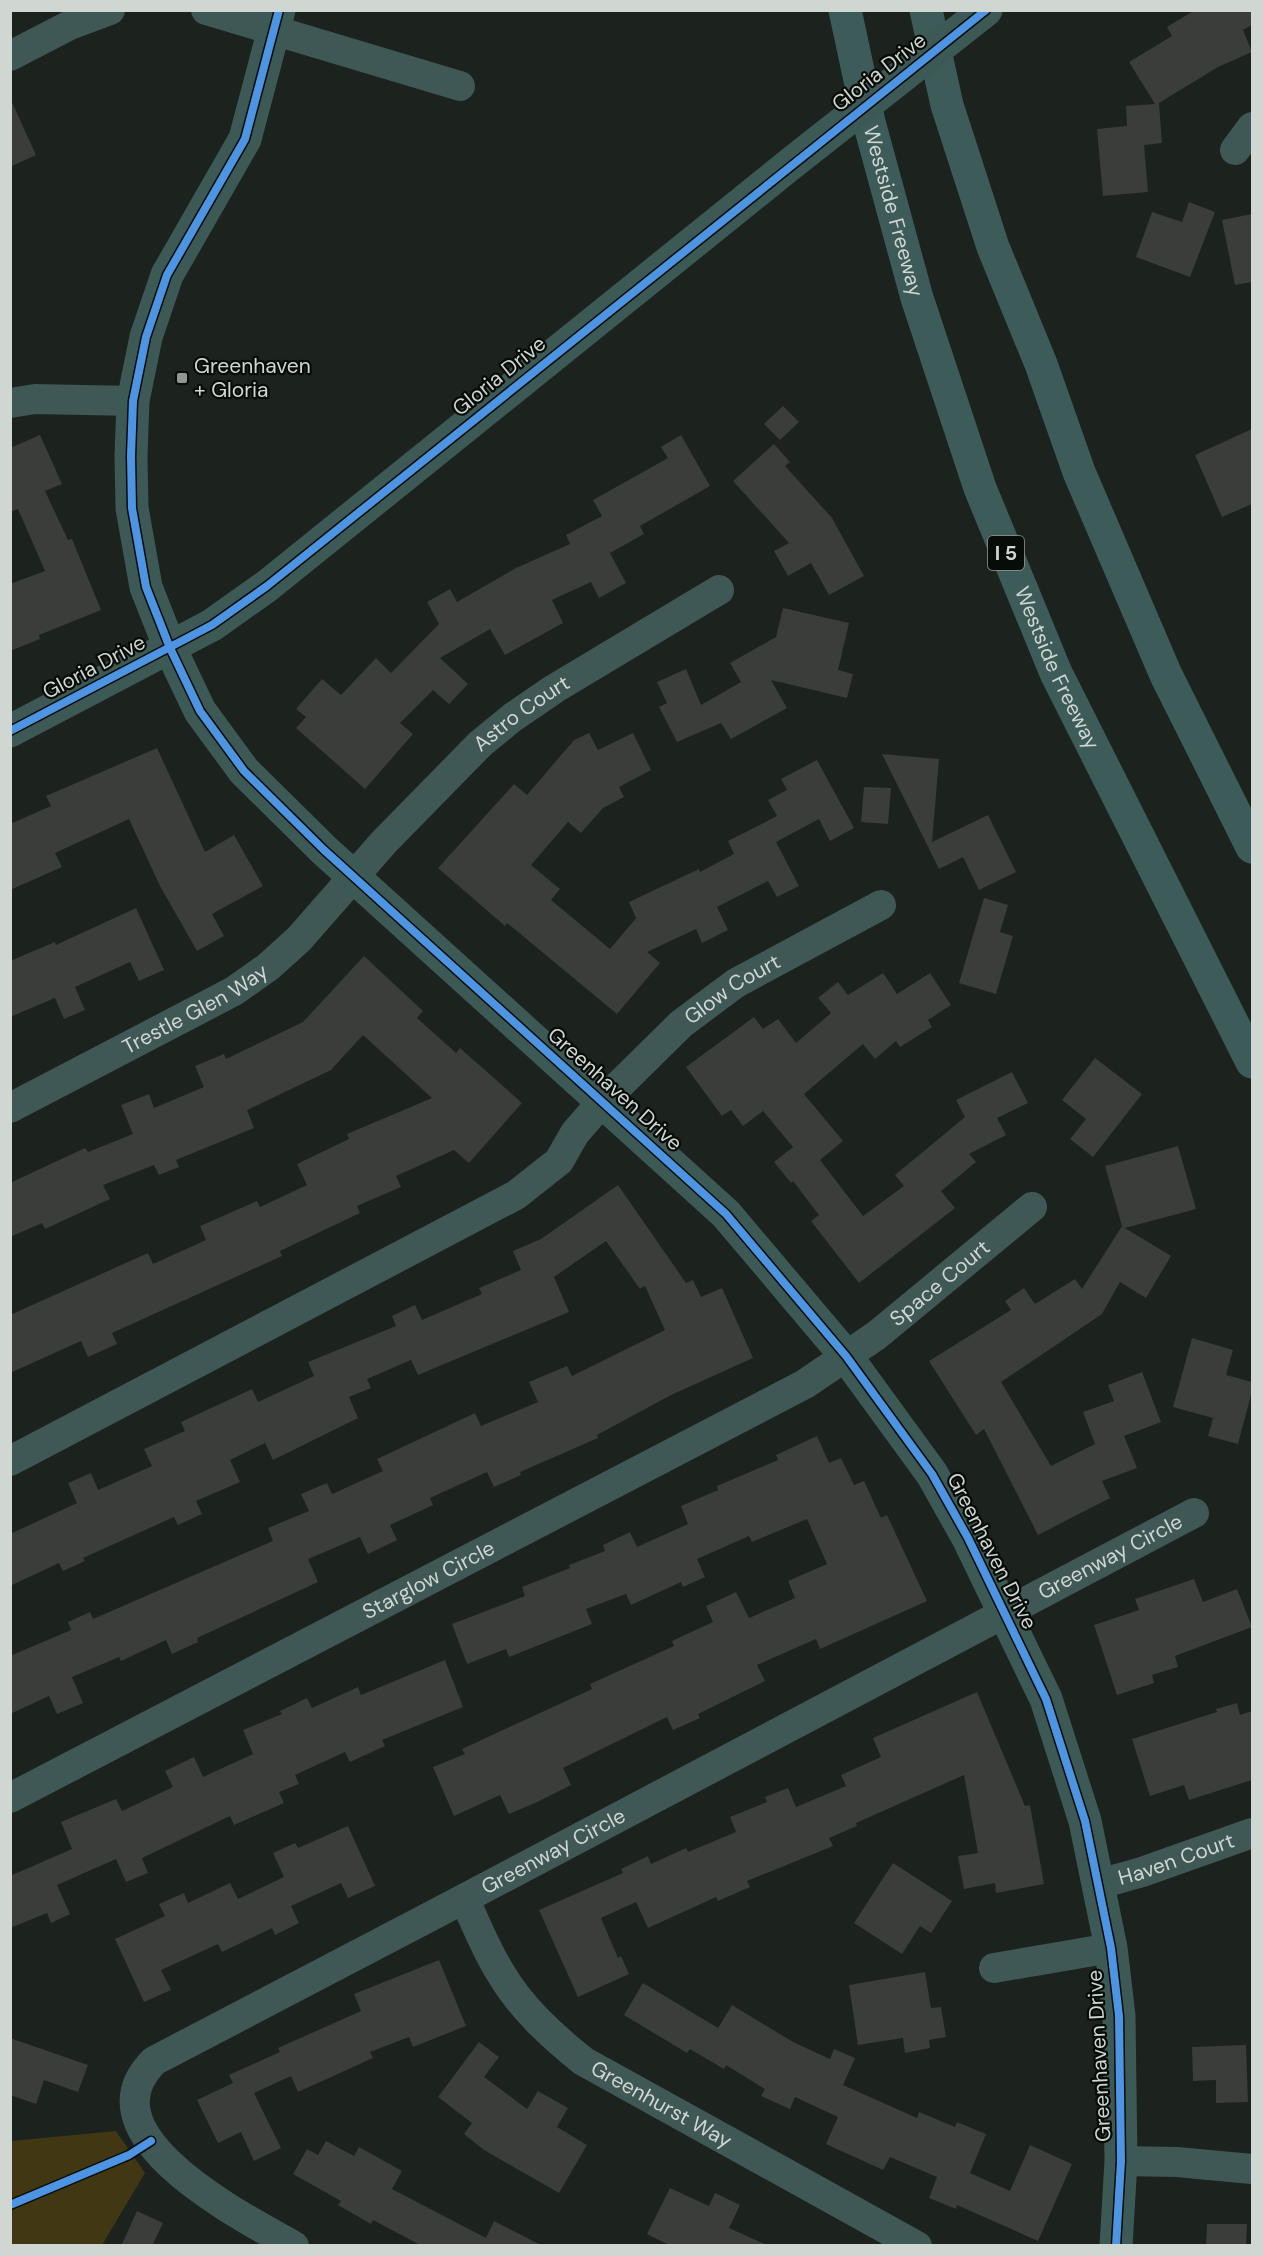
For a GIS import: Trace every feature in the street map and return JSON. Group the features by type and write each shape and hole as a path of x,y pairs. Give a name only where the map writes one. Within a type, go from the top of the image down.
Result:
{"highway":[{"name":"Westside Freeway","path":"845,10 869,122 916,298 980,488 1056,673 1252,1062"},
{"path":"926,10 947,105 993,247 1041,364 1079,472 1166,675 1252,847"}],"street":[{"path":"10,56 69,25 110,10"},
{"path":"206,10 278,20 460,86"},
{"name":"Gloria Drive","path":"10,731 212,625 267,586 793,162 986,10"},
{"name":"Greenhaven Drive","path":"278,20 246,139 167,275 146,337 133,401 132,508 146,587 170,648 200,711 244,771 354,876 726,1214 846,1356 932,1474 1004,1611 1046,1699 1085,1821 1111,1948 1119,2016 1121,2161 1116,2246"},
{"path":"10,403 35,399 133,401"},
{"name":"Astro Court","path":"354,876 480,744 513,717 554,689 719,590"},
{"name":"Trestle Glen Way","path":"10,1108 234,991 268,967 300,939 354,876"},
{"name":"Glow Court","path":"603,1101 681,1024 736,983 881,905"},
{"path":"10,1461 516,1195 559,1161 575,1133 603,1101"},
{"name":"Space Court","path":"846,1356 877,1335 1032,1207"},
{"name":"Starglow Circle","path":"10,1798 805,1384 846,1356"},
{"name":"Greenway Circle","path":"294,2246 206,2196 182,2177 156,2149 137,2118 134,2102 135,2088 142,2073 154,2061 465,1900 1004,1611 1194,1513"},
{"name":"Haven Court","path":"1099,1884 1142,1872 1252,1833"},
{"name":"Greenhurst Way","path":"465,1900 499,1971 520,2001 551,2035 582,2061 917,2246"},
{"name":"Greenhaven Drive","path":"994,1968 1111,1948"},
{"path":"1121,2161 1177,2162 1252,2169"}],"shaded area":[{"path":"116,2131 145,2173 102,2245 11,2245 11,2141"}],"building":[{"path":"1195,10 1252,10 1252,25 1243,30 1252,52 1218,67 1159,103 1162,143 1144,145 1148,192 1103,196 1097,129 1127,126 1126,106 1155,104 1129,62 1172,36 1167,27"},
{"path":"10,98 36,155 10,167"},
{"path":"1189,202 1215,212 1190,277 1136,257 1152,212 1182,222"},
{"path":"1252,214 1252,282 1235,285 1222,220"},
{"path":"783,406 799,422 780,440 764,424"},
{"path":"1252,429 1252,504 1222,517 1195,455"},
{"path":"40,435 62,484 45,491 68,540 72,539 101,610 39,635 40,639 10,651 10,584 45,571 18,509 10,512 10,448"},
{"path":"681,435 710,486 640,526 644,534 610,553 626,583 599,598 591,582 552,600 563,623 505,655 490,629 440,658 468,684 449,704 433,690 400,723 413,734 365,789 296,728 306,717 296,709 322,679 341,695 376,658 391,673 439,624 427,602 450,589 457,602 516,568 570,544 566,535 602,516 593,500 668,458 661,447"},
{"path":"774,444 790,462 785,466 832,518 864,576 829,595 811,563 788,576 774,551 789,543 733,481"},
{"path":"783,608 849,623 838,670 853,674 847,698 771,680 787,708 731,739 721,723 677,742 659,707 667,703 657,682 686,669 701,705 741,682 730,663 776,637"},
{"path":"589,733 598,750 633,733 651,770 619,787 624,797 603,808 581,833 568,822 531,865 560,889 551,900 610,949 636,918 629,902 699,869 700,872 734,854 728,841 777,816 768,800 787,790 781,779 817,760 854,828 830,841 819,819 776,842 799,886 777,897 768,881 717,907 728,930 702,943 696,929 647,952 660,963 617,1014 507,923 505,926 438,868 514,784 527,795 574,740"},
{"path":"157,748 205,852 234,835 263,886 212,914 224,936 197,951 160,886 129,819 55,853 62,867 10,890 10,824 51,806 46,796"},
{"path":"882,754 939,759 932,842 988,815 1016,872 979,890 963,857 939,869"},
{"path":"864,787 891,788 888,824 861,822"},
{"path":"984,898 1008,905 1000,932 1013,936 996,994 959,983"},
{"path":"136,908 164,970 139,981 130,962 75,987 85,1010 64,1019 55,998 10,1017 10,961 55,942 56,945"},
{"path":"364,956 423,1011 417,1018 456,1053 460,1048 522,1103 469,1163 454,1150 396,1176 401,1187 357,1206 360,1213 280,1251 282,1256 112,1333 117,1344 88,1357 81,1341 10,1373 10,1315 148,1253 153,1264 206,1240 200,1226 257,1201 260,1207 307,1185 297,1164 349,1139 347,1134 432,1098 363,1035 331,1070 247,1110 254,1128 176,1160 179,1167 159,1175 154,1165 103,1185 110,1199 45,1229 42,1223 10,1237 10,1183 85,1148 88,1152 133,1134 121,1105 149,1094 154,1108 204,1087 195,1066 224,1054 226,1059 303,1022"},
{"path":"883,973 897,994 930,973 951,1005 928,1020 932,1027 900,1047 896,1041 875,1059 863,1044 804,1094 843,1141 820,1160 863,1216 904,1186 895,1175 965,1117 956,1100 1012,1072 1028,1103 997,1118 1006,1135 969,1154 976,1162 941,1191 955,1208 859,1283 811,1221 819,1215 793,1181 791,1183 774,1162 793,1147 763,1111 743,1126 731,1110 722,1116 686,1067 754,1017 763,1029 778,1019 796,1043 831,1013 818,998 838,982 848,995"},
{"path":"1095,1058 1142,1094 1093,1157 1070,1139 1086,1119 1062,1100"},
{"path":"1178,1146 1196,1209 1125,1228 1171,1256 1146,1298 1120,1282 1102,1314 1001,1382 1051,1466 1095,1444 1083,1412 1114,1401 1108,1385 1142,1372 1161,1422 1124,1436 1137,1468 1102,1481 1110,1498 1038,1535 984,1429 976,1435 929,1361 1011,1310 1005,1301 1024,1288 1035,1304 1075,1279 1082,1289 1122,1226 1105,1166"},
{"path":"618,1185 686,1283 693,1280 701,1297 722,1288 753,1358 671,1395 597,1435 598,1438 520,1472 521,1475 494,1487 487,1472 430,1498 433,1505 390,1525 397,1540 368,1554 360,1537 308,1559 318,1582 197,1638 198,1642 172,1654 166,1640 121,1661 119,1657 72,1677 83,1703 57,1714 49,1696 10,1714 10,1656 71,1630 68,1622 90,1612 93,1619 273,1541 268,1528 309,1511 301,1494 327,1483 332,1494 383,1471 377,1459 475,1413 481,1426 538,1402 529,1382 567,1366 572,1376 665,1330 645,1286 640,1289 606,1241 554,1277 569,1312 418,1375 411,1360 367,1379 371,1388 349,1397 358,1418 273,1460 265,1443 230,1460 240,1482 196,1501 202,1514 178,1525 174,1517 83,1558 85,1561 63,1571 59,1563 10,1586 10,1534 77,1503 68,1483 91,1473 98,1490 152,1466 144,1449 185,1431 181,1422 252,1389 258,1402 314,1376 308,1362 396,1326 392,1316 415,1305 422,1320 482,1294 479,1288 521,1270 513,1251 541,1239"},
{"path":"1192,1338 1233,1350 1226,1375 1252,1382 1252,1391 1238,1444 1208,1436 1213,1418 1173,1407"},
{"path":"817,1436 829,1463 841,1458 854,1485 864,1481 881,1518 887,1515 927,1601 820,1649 816,1639 757,1665 765,1681 698,1714 700,1718 673,1730 667,1717 563,1768 571,1785 535,1803 509,1814 500,1795 454,1816 433,1767 465,1754 462,1749 592,1689 590,1684 674,1646 672,1641 713,1622 706,1606 736,1592 749,1618 795,1598 788,1581 827,1564 807,1519 752,1542 749,1536 697,1559 705,1577 683,1587 681,1582 631,1605 626,1594 586,1609 592,1624 509,1657 506,1649 467,1664 452,1624 525,1596 522,1587 605,1551 603,1545 630,1532 637,1547 688,1524 681,1506 718,1490 717,1486 778,1460 776,1455"},
{"path":"1194,1579 1203,1602 1237,1589 1252,1627 1175,1656 1178,1667 1152,1675 1154,1683 1117,1695 1094,1625 1139,1610 1135,1599"},
{"path":"445,1660 463,1707 382,1740 385,1746 350,1762 345,1752 295,1775 299,1784 279,1792 284,1803 234,1825 230,1816 142,1858 148,1873 126,1882 116,1859 57,1885 70,1914 51,1923 47,1913 10,1928 10,1876 72,1849 61,1822 116,1799 122,1811 173,1787 165,1771 194,1757 203,1777 253,1754 243,1730 282,1714 280,1711 307,1698 312,1708 358,1687 361,1695"},
{"path":"977,1692 1025,1806 1030,1805 1044,1884 996,1893 995,1883 964,1889 958,1856 978,1853 964,1775 856,1823 857,1826 829,1838 833,1846 747,1881 750,1887 718,1901 716,1897 648,1928 636,1902 601,1918 618,1958 621,1956 629,1974 578,1997 539,1910 623,1873 621,1869 648,1856 651,1864 686,1848 688,1852 736,1832 730,1817 767,1802 765,1797 788,1788 796,1807 846,1786 841,1775 881,1757 873,1738"},
{"path":"1237,1703 1240,1715 1252,1711 1252,1780 1189,1800 1184,1785 1150,1796 1132,1739 1217,1712 1216,1709"},
{"path":"348,1826 375,1886 348,1898 341,1883 291,1906 299,1923 275,1935 272,1928 222,1952 218,1944 161,1970 171,1990 144,2002 115,1939 165,1916 159,1904 184,1893 188,1903 230,1883 238,1899 284,1877 273,1853 295,1843 298,1848"},
{"path":"893,1863 952,1901 931,1933 920,1926 902,1954 854,1923"},
{"path":"439,1960 466,2026 413,2047 409,2037 370,2052 373,2058 298,2092 291,2076 254,2093 281,2148 254,2161 241,2132 218,2143 197,2100 233,2083 229,2075 280,2052 278,2048 361,2011 354,1994"},
{"path":"925,1972 931,2008 941,2007 946,2037 929,2040 930,2048 905,2053 903,2038 858,2045 849,1985"},
{"path":"643,1983 718,2028 732,2005 793,2042 830,2059 834,2049 855,2058 843,2085 917,2118 919,2112 955,2127 957,2122 986,2134 970,2173 1010,2191 1030,2145 1072,2164 1038,2241 957,2205 956,2209 929,2198 937,2177 890,2157 883,2170 826,2144 838,2117 795,2097 790,2109 761,2096 765,2089 726,2065 724,2069 690,2049 687,2053 624,2015"},
{"path":"10,2038 88,2065 78,2092 44,2080 36,2104 10,2095"},
{"path":"479,2042 499,2057 484,2077 527,2109 538,2091 568,2108 557,2127 587,2145 559,2193 484,2150 464,2134 472,2123 438,2097"},
{"path":"1246,2045 1248,2102 1216,2103 1216,2080 1193,2081 1192,2047"},
{"path":"326,2141 354,2156 359,2147 402,2171 392,2189 486,2238 494,2221 543,2246 422,2246 373,2220 371,2224 338,2205 341,2201 293,2174 307,2149 318,2155"},
{"path":"670,2188 709,2206 715,2193 740,2205 729,2228 769,2246 671,2246 647,2234"},
{"path":"137,2211 163,2223 152,2246 121,2246"},
{"path":"1207,2224 1247,2224 1246,2246 1206,2246"}],"cycle path":[{"path":"279,10 245,139 167,275 146,337 133,401 131,456 132,508 146,587 170,648 200,711 244,771 324,850 726,1214 846,1356 932,1474 968,1538 1046,1699 1085,1821 1111,1948 1119,2016 1121,2161 1116,2246"},
{"path":"10,731 212,625 267,586 986,10"},
{"path":"10,2205 129,2155 151,2141"}],"place":[{"name":"Greenhaven + Gloria","path":"182,378"}]}
